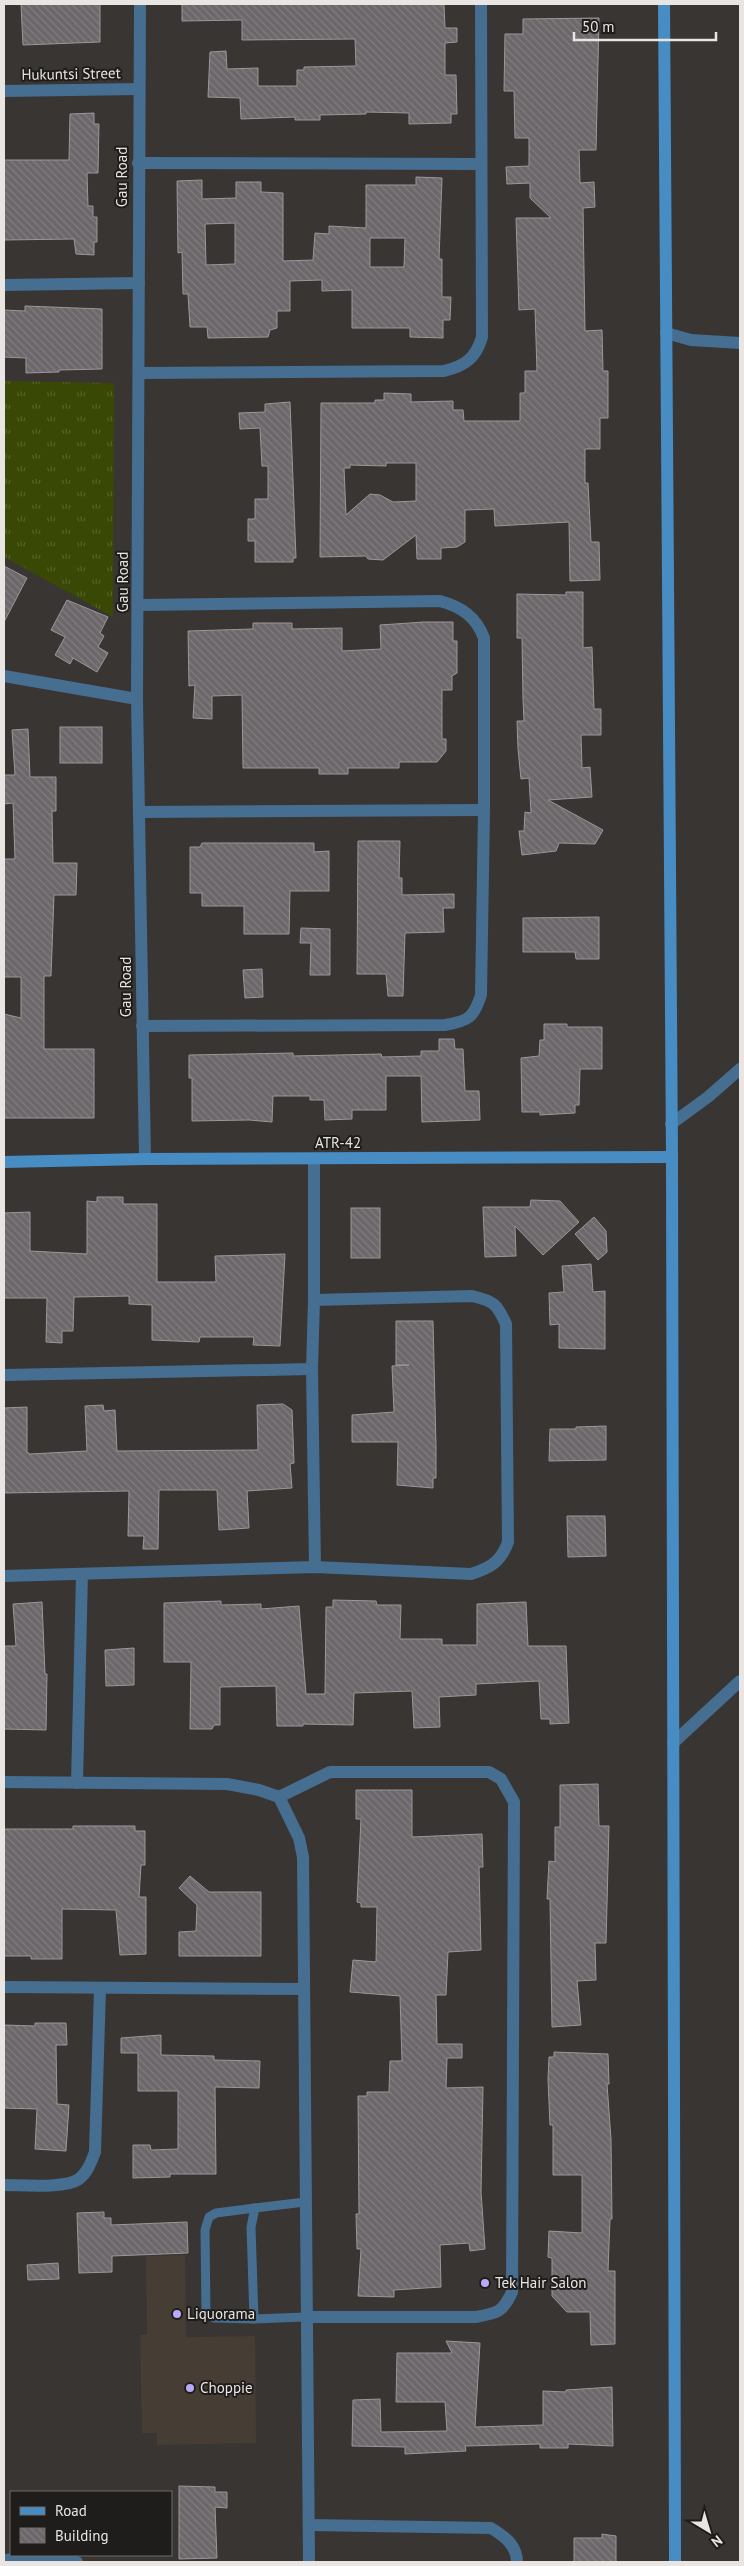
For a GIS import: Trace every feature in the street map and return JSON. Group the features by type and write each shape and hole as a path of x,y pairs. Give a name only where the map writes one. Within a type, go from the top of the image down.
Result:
{"main road":[{"path":"664,4 672,1158 675,2562"},
{"name":"ATR-42","path":"4,1162 145,1159 672,1158"}],"street":[{"name":"Gau Road","path":"140,4 138,89 140,373 138,699 145,1159"},
{"path":"140,373 444,371 468,362 478,351 482,337 481,4"},
{"name":"Hukuntsi Street","path":"4,91 138,89"},
{"path":"138,163 480,164"},
{"path":"4,284 139,283"},
{"path":"666,333 691,340 740,343"},
{"path":"140,605 440,601 454,605 478,623 484,638 481,995 476,1011 469,1018 445,1025 142,1026"},
{"path":"4,676 138,699"},
{"path":"4,685 17,679"},
{"path":"141,812 484,810"},
{"path":"671,1124 708,1098 740,1069"},
{"path":"314,1159 312,1369 315,1567"},
{"path":"4,1576 315,1567 471,1574 490,1568 503,1556 508,1542 506,1324 498,1306 486,1299 472,1296 314,1300"},
{"path":"4,1376 312,1369"},
{"path":"77,1783 82,1574"},
{"path":"673,1743 740,1681"},
{"path":"279,1797 330,1772 489,1772 502,1779 514,1802 512,2292 506,2307 494,2314 476,2317 305,2317"},
{"path":"4,1782 227,1784 259,1790 279,1797 299,1838 303,1857 305,2317 309,2562"},
{"path":"4,1987 100,1989 303,1988"},
{"path":"4,2185 64,2184 78,2180 88,2170 95,2152 100,1989"},
{"path":"309,2525 491,2528 512,2544 517,2562"},
{"path":"4,2560 53,2557 77,2562"}],"lane":[{"path":"305,2202 216,2213 209,2217 205,2230 206,2312 214,2318 305,2317"},
{"path":"254,2319 251,2227 255,2208"}],"shaded area":[{"path":"185,2255 186,2337 255,2336 256,2443 157,2445 157,2433 142,2433 140,2335 147,2335 146,2256"}],"green space":[{"path":"4,381 114,383 113,617 4,557"}],"building":[{"path":"21,4 100,4 100,42 23,45"},
{"path":"182,4 444,4 445,28 457,28 457,42 445,43 445,75 456,75 457,114 451,114 451,123 409,124 409,113 366,112 366,114 320,115 320,120 295,120 295,117 241,119 240,98 208,97 210,52 226,51 227,69 258,68 258,86 297,86 297,70 304,70 304,67 356,66 355,39 242,40 242,20 182,21"},
{"path":"599,18 596,150 579,150 580,183 594,182 595,207 583,208 585,331 602,330 603,371 608,371 608,418 600,418 600,449 585,449 585,483 588,483 591,542 599,542 600,580 570,581 569,522 495,526 494,509 465,510 465,542 457,547 441,548 441,559 417,559 416,535 383,560 368,559 366,556 320,557 321,403 375,403 375,400 384,400 384,393 411,394 411,402 453,401 453,410 463,410 464,421 520,421 520,393 525,393 525,371 537,371 535,309 519,310 516,218 551,218 530,198 530,183 507,184 506,167 529,166 529,138 515,138 514,91 504,91 505,34 523,34 523,19","holes":["386,463 416,463 416,501 393,502 380,495 370,494 346,515 344,468 350,468 350,465 386,466"]},
{"path":"94,113 94,124 99,124 98,173 87,173 88,206 93,206 93,217 97,217 97,242 94,242 94,255 76,254 74,239 4,240 4,160 69,160 70,114"},
{"path":"416,177 442,178 439,259 442,259 442,297 451,297 450,320 443,320 443,338 410,337 410,328 352,328 352,290 322,291 322,280 290,281 290,311 277,311 277,328 270,330 268,337 208,338 207,327 190,327 188,294 183,294 182,252 178,253 177,181 202,180 202,199 236,198 236,182 261,182 261,192 283,193 283,261 313,260 315,233 329,234 329,226 366,228 366,185 416,185","holes":["235,223 235,264 206,265 205,224","370,238 405,238 404,267 370,267"]},
{"path":"25,306 102,309 102,369 26,373 26,358 4,357 4,310 25,311"},
{"path":"290,402 296,558 293,558 293,562 255,562 255,541 248,541 248,519 255,519 255,499 268,499 268,466 262,466 260,428 240,429 239,413 265,412 265,404"},
{"path":"4,566 27,578 4,622"},
{"path":"566,592 583,592 583,648 592,647 594,709 601,709 601,735 581,735 582,768 590,767 592,797 548,800 603,830 595,844 559,843 556,851 522,855 519,831 524,831 525,812 531,813 529,778 521,779 518,749 517,721 524,721 522,638 517,638 517,594 566,595"},
{"path":"67,600 108,617 100,633 104,636 98,647 108,653 97,672 73,658 70,664 55,655 65,637 51,630"},
{"path":"453,622 453,641 457,641 457,673 452,676 452,690 442,690 442,739 446,739 446,751 437,762 399,762 399,768 348,768 348,774 319,774 319,768 243,768 242,695 212,696 212,719 193,718 195,685 189,686 188,631 253,629 253,623 292,623 292,629 342,628 342,651 381,649 380,625"},
{"path":"60,727 102,727 102,763 60,763"},
{"path":"28,729 30,777 56,777 56,811 52,811 53,863 77,863 76,895 54,895 51,976 44,976 44,1049 94,1049 94,1118 4,1118 4,1014 21,1018 21,977 4,977 4,859 15,859 13,803 4,804 4,775 15,775 12,730"},
{"path":"358,841 400,841 399,878 402,878 402,895 454,894 454,908 443,908 444,932 405,933 403,996 388,996 386,974 357,974"},
{"path":"202,843 314,843 314,852 329,851 329,891 290,891 289,934 244,934 244,906 202,906 202,893 190,893 190,847 200,847"},
{"path":"599,917 599,959 576,959 575,952 523,952 523,918"},
{"path":"301,928 330,929 330,975 310,975 311,943 300,943"},
{"path":"262,969 263,997 245,998 243,970"},
{"path":"544,1024 567,1024 567,1027 602,1027 602,1069 580,1069 579,1105 575,1105 575,1113 540,1115 540,1112 522,1112 521,1058 539,1056 540,1040 544,1040"},
{"path":"439,1039 454,1039 455,1049 463,1049 465,1091 479,1091 480,1120 422,1122 421,1076 386,1076 386,1110 352,1110 352,1119 325,1120 324,1100 310,1100 310,1096 273,1096 272,1122 249,1120 192,1121 192,1078 189,1078 189,1055 293,1053 293,1056 381,1054 382,1057 421,1056 421,1051 439,1051"},
{"path":"97,1197 123,1197 123,1204 157,1204 157,1282 216,1282 215,1256 285,1254 280,1346 253,1345 254,1337 200,1337 199,1342 152,1340 152,1305 129,1304 129,1296 74,1297 73,1331 62,1331 62,1343 46,1342 47,1298 4,1298 4,1213 30,1212 30,1251 87,1254 87,1201 97,1202"},
{"path":"531,1200 560,1201 579,1222 543,1255 515,1226 516,1256 485,1257 483,1207 530,1207"},
{"path":"351,1208 380,1208 380,1258 351,1258"},
{"path":"594,1217 606,1231 607,1252 598,1260 575,1234"},
{"path":"591,1264 593,1292 605,1291 605,1349 559,1348 559,1324 550,1325 549,1293 564,1292 562,1266"},
{"path":"396,1321 433,1321 436,1478 433,1478 433,1488 397,1485 398,1442 352,1442 352,1415 394,1412 392,1366 409,1365 396,1365"},
{"path":"283,1404 292,1410 294,1463 290,1464 292,1488 247,1491 249,1528 219,1530 217,1490 159,1490 158,1549 143,1549 144,1536 128,1536 129,1491 4,1493 4,1408 27,1407 27,1452 30,1454 87,1451 85,1406 103,1405 104,1411 115,1410 117,1451 258,1450 257,1405"},
{"path":"606,1426 606,1460 549,1461 550,1429"},
{"path":"567,1516 605,1516 606,1556 568,1557"},
{"path":"333,1600 376,1601 377,1605 401,1605 400,1639 442,1639 442,1645 477,1645 477,1604 526,1602 528,1646 566,1646 569,1723 550,1724 550,1719 541,1719 539,1681 476,1684 476,1695 439,1697 440,1727 414,1728 412,1691 354,1693 353,1725 303,1724 303,1726 277,1726 276,1686 220,1687 220,1725 214,1725 212,1729 190,1729 191,1662 164,1662 164,1603 221,1601 221,1605 261,1604 261,1609 299,1606 306,1694 325,1694 326,1607 333,1607"},
{"path":"42,1602 45,1674 47,1674 46,1730 4,1729 4,1646 16,1646 13,1604"},
{"path":"134,1648 134,1685 106,1686 105,1650"},
{"path":"598,1784 599,1826 609,1826 606,1943 595,1943 596,1980 577,1981 581,2025 552,2027 550,1899 547,1899 549,1861 555,1862 555,1827 560,1827 560,1785"},
{"path":"356,1790 412,1790 412,1837 482,1834 483,1867 479,1867 481,1950 448,1952 446,1995 436,1995 437,2044 462,2044 462,2058 447,2058 446,2088 483,2087 481,2192 485,2249 470,2251 469,2243 440,2245 441,2287 394,2290 394,2297 358,2296 361,2249 357,2249 356,2214 359,2214 358,2096 367,2096 367,2092 389,2092 390,2061 402,2061 400,1996 350,1992 353,1960 376,1962 377,1907 361,1907 361,1903 357,1902 361,1819 356,1819"},
{"path":"73,1826 135,1826 135,1831 145,1831 145,1865 141,1865 139,1897 146,1897 146,1954 120,1955 116,1910 62,1909 62,1959 31,1959 31,1956 4,1956 4,1829 73,1829"},
{"path":"190,1876 209,1892 261,1892 261,1956 179,1956 179,1932 196,1931 197,1905 179,1888"},
{"path":"35,2023 66,2023 67,2045 56,2045 57,2104 69,2105 66,2151 35,2149 37,2109 4,2108 4,2025 35,2026"},
{"path":"161,2035 161,2055 214,2056 214,2060 260,2061 259,2088 215,2087 216,2174 170,2174 170,2177 133,2178 133,2145 150,2145 151,2150 178,2149 178,2091 138,2091 138,2053 121,2053 121,2038"},
{"path":"554,2052 608,2054 609,2084 607,2084 611,2139 612,2219 610,2219 608,2271 615,2271 615,2344 591,2345 590,2312 567,2312 552,2296 552,2258 548,2257 549,2231 582,2233 582,2175 553,2175 553,2125 550,2125 548,2079 549,2057 554,2057"},
{"path":"104,2212 104,2218 111,2218 111,2225 187,2222 188,2253 112,2256 112,2272 79,2273 77,2213"},
{"path":"58,2263 59,2279 28,2280 27,2265"},
{"path":"446,2341 480,2343 475,2427 543,2425 543,2391 566,2392 566,2390 612,2387 613,2446 568,2444 568,2448 540,2448 540,2444 465,2446 466,2451 405,2454 405,2447 352,2446 353,2400 380,2399 381,2432 447,2431 445,2402 396,2402 397,2353 452,2353"},
{"path":"179,2486 215,2487 215,2492 227,2492 227,2508 215,2507 217,2558 179,2559"},
{"path":"602,2534 616,2536 616,2562 574,2562 574,2538 602,2538"}],"place":[{"name":"Tek Hair Salon","path":"485,2283"},
{"name":"Liquorama","path":"177,2314"},
{"name":"Choppie","path":"190,2388"}]}
